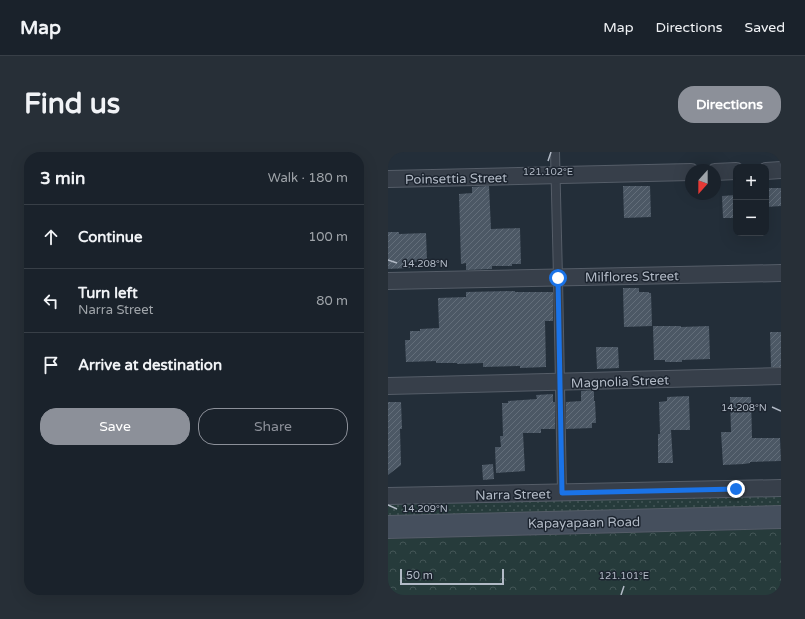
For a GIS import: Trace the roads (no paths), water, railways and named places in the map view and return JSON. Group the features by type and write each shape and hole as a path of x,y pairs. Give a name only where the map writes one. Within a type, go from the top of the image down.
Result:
{"street":[{"path":"769,171 781,170"},
{"path":"721,172 733,171"},
{"name":"Poinsettia Street","path":"388,179 685,172"},
{"name":"Milflores Street","path":"388,281 781,273"},
{"name":"Magnolia Street","path":"388,386 781,376"},
{"name":"Narra Street","path":"388,496 781,488"},
{"name":"Kapayapaan Road","path":"388,527 781,517"}],"lane":[{"path":"555,152 562,493"}]}
